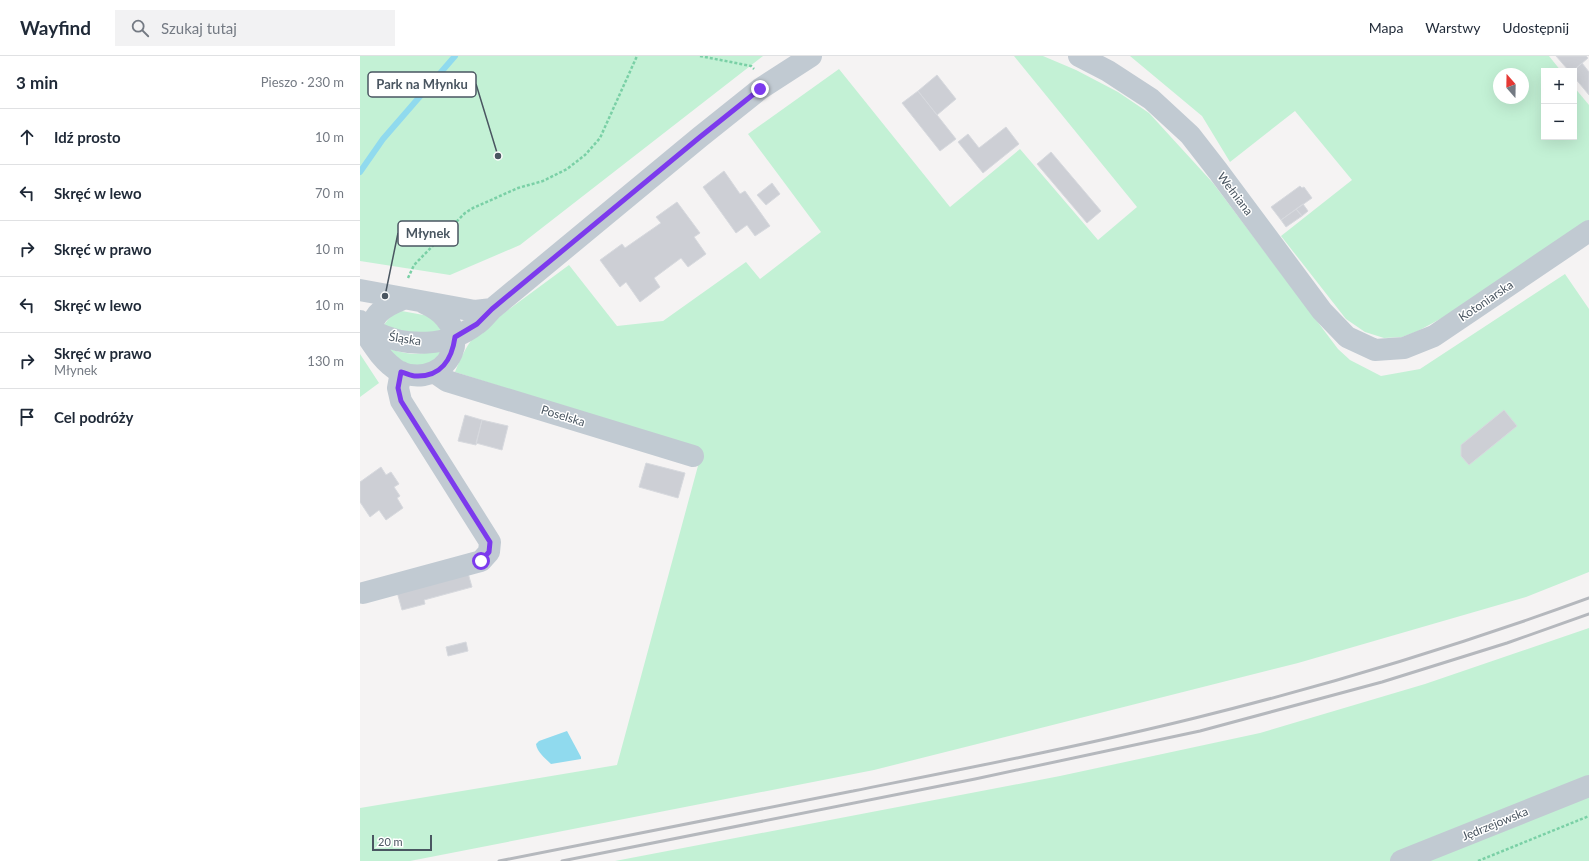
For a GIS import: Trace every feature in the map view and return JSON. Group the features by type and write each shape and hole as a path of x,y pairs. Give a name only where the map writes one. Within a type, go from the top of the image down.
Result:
{"street":[{"name":"Śląska","path":"365,329 395,340 417,343 438,342 455,337 477,324 492,309 700,137 760,89 810,56"},
{"name":"Wełniana","path":"1079,56 1108,70 1151,100 1190,135 1322,311 1347,336 1375,350"},
{"name":"Kotoniarska","path":"1375,350 1404,348 1434,336 1589,231"},
{"path":"360,290 475,311 492,309"},
{"path":"414,301 436,309 447,320 455,337 453,350 448,362 434,372 417,376 401,372 385,360 365,329 380,311 389,304 414,301"},
{"path":"363,593 481,561 489,552 490,542 401,401 398,388 401,372"},
{"name":"Poselska","path":"434,372 447,381 693,456"},
{"name":"Jędrzejowska","path":"1401,861 1589,786"}],"path":[{"path":"414,301 408,275 414,265 465,214 473,208 512,191 543,181 567,170 585,155 600,138 637,56"},
{"path":"700,56 751,66 773,81"},
{"path":"1478,861 1589,816"}],"green space":[{"path":"360,56 763,56 520,245 450,275 360,261"},
{"path":"1014,56 1043,56 1076,70 1118,92 1149,113 1213,183 1338,349 1350,360 1381,376 1420,369 1565,274 1589,309 1589,572 1526,597 1298,663 874,770 410,861 360,861 360,808 617,765 702,451 455,372 465,351 478,332 569,265 617,326 663,321 746,262 760,279 821,232 748,134 839,69 950,207 1020,149 1098,240 1137,207"},
{"path":"1130,56 1549,56 1559,68 1541,68 1541,140 1577,140 1577,91 1589,105 1589,222 1464,306 1418,331 1402,337 1384,338 1365,332 1346,319 1281,236 1352,180 1295,111 1230,162 1202,116"},
{"path":"396,310 429,316 444,332 419,335 382,327"},
{"path":"379,344 393,350 406,353 417,354 443,351 428,365 406,365"},
{"path":"360,354 379,383 360,397"},
{"path":"1589,628 1589,861 615,861 1060,776 1260,733 1425,684"}],"water":[{"path":"567,731 581,759 551,764 540,752 536,744 539,741"}],"building":[{"path":"1556,56 1586,56 1588,58 1576,68 1566,68"},
{"path":"1582,63 1589,72 1589,95 1577,81 1576,68"},
{"path":"937,75 956,99 937,115 918,91"},
{"path":"918,91 956,139 940,151 902,103"},
{"path":"1006,127 1019,144 983,173 958,142 968,134 979,148"},
{"path":"1051,152 1101,211 1087,223 1037,164"},
{"path":"724,171 740,194 745,191 770,226 755,236 747,225 736,233 703,187"},
{"path":"772,183 780,194 766,205 757,195"},
{"path":"1300,186 1302,188 1304,187 1312,198 1281,220 1271,207"},
{"path":"677,202 700,233 694,237 706,254 688,267 681,258 654,278 660,287 640,302 626,282 620,287 600,260 622,244 625,248 661,223 656,217"},
{"path":"1303,204 1308,211 1302,216 1296,209"},
{"path":"1296,209 1302,216 1286,227 1281,220"},
{"path":"1504,410 1517,426 1469,465 1461,456 1461,445"},
{"path":"465,415 482,420 476,445 458,441"},
{"path":"482,420 508,426 502,450 476,443"},
{"path":"646,463 685,473 678,498 639,487"},
{"path":"381,467 386,475 391,472 399,484 394,487 400,496 397,498 403,508 386,520 379,510 370,517 360,502 360,482"},
{"path":"468,573 472,587 424,600 425,604 402,610 397,592"},
{"path":"466,642 468,651 448,656 446,647"}],"waterway":[{"path":"360,172 383,139 455,56"}],"railway":[{"path":"499,861 982,765 1110,738 1195,718 1345,678 1492,632 1589,598"},
{"path":"562,861 975,779 1200,731 1382,682 1507,643 1589,614"}],"place":[{"name":"Park na Młynku","path":"498,156"},
{"name":"Młynek","path":"385,296"}],"route":[{"path":"481,561 489,552 490,542 401,401 398,388 401,372 417,376 434,372 441,368 448,362 453,350 455,337 477,324 492,309 760,89"}]}
